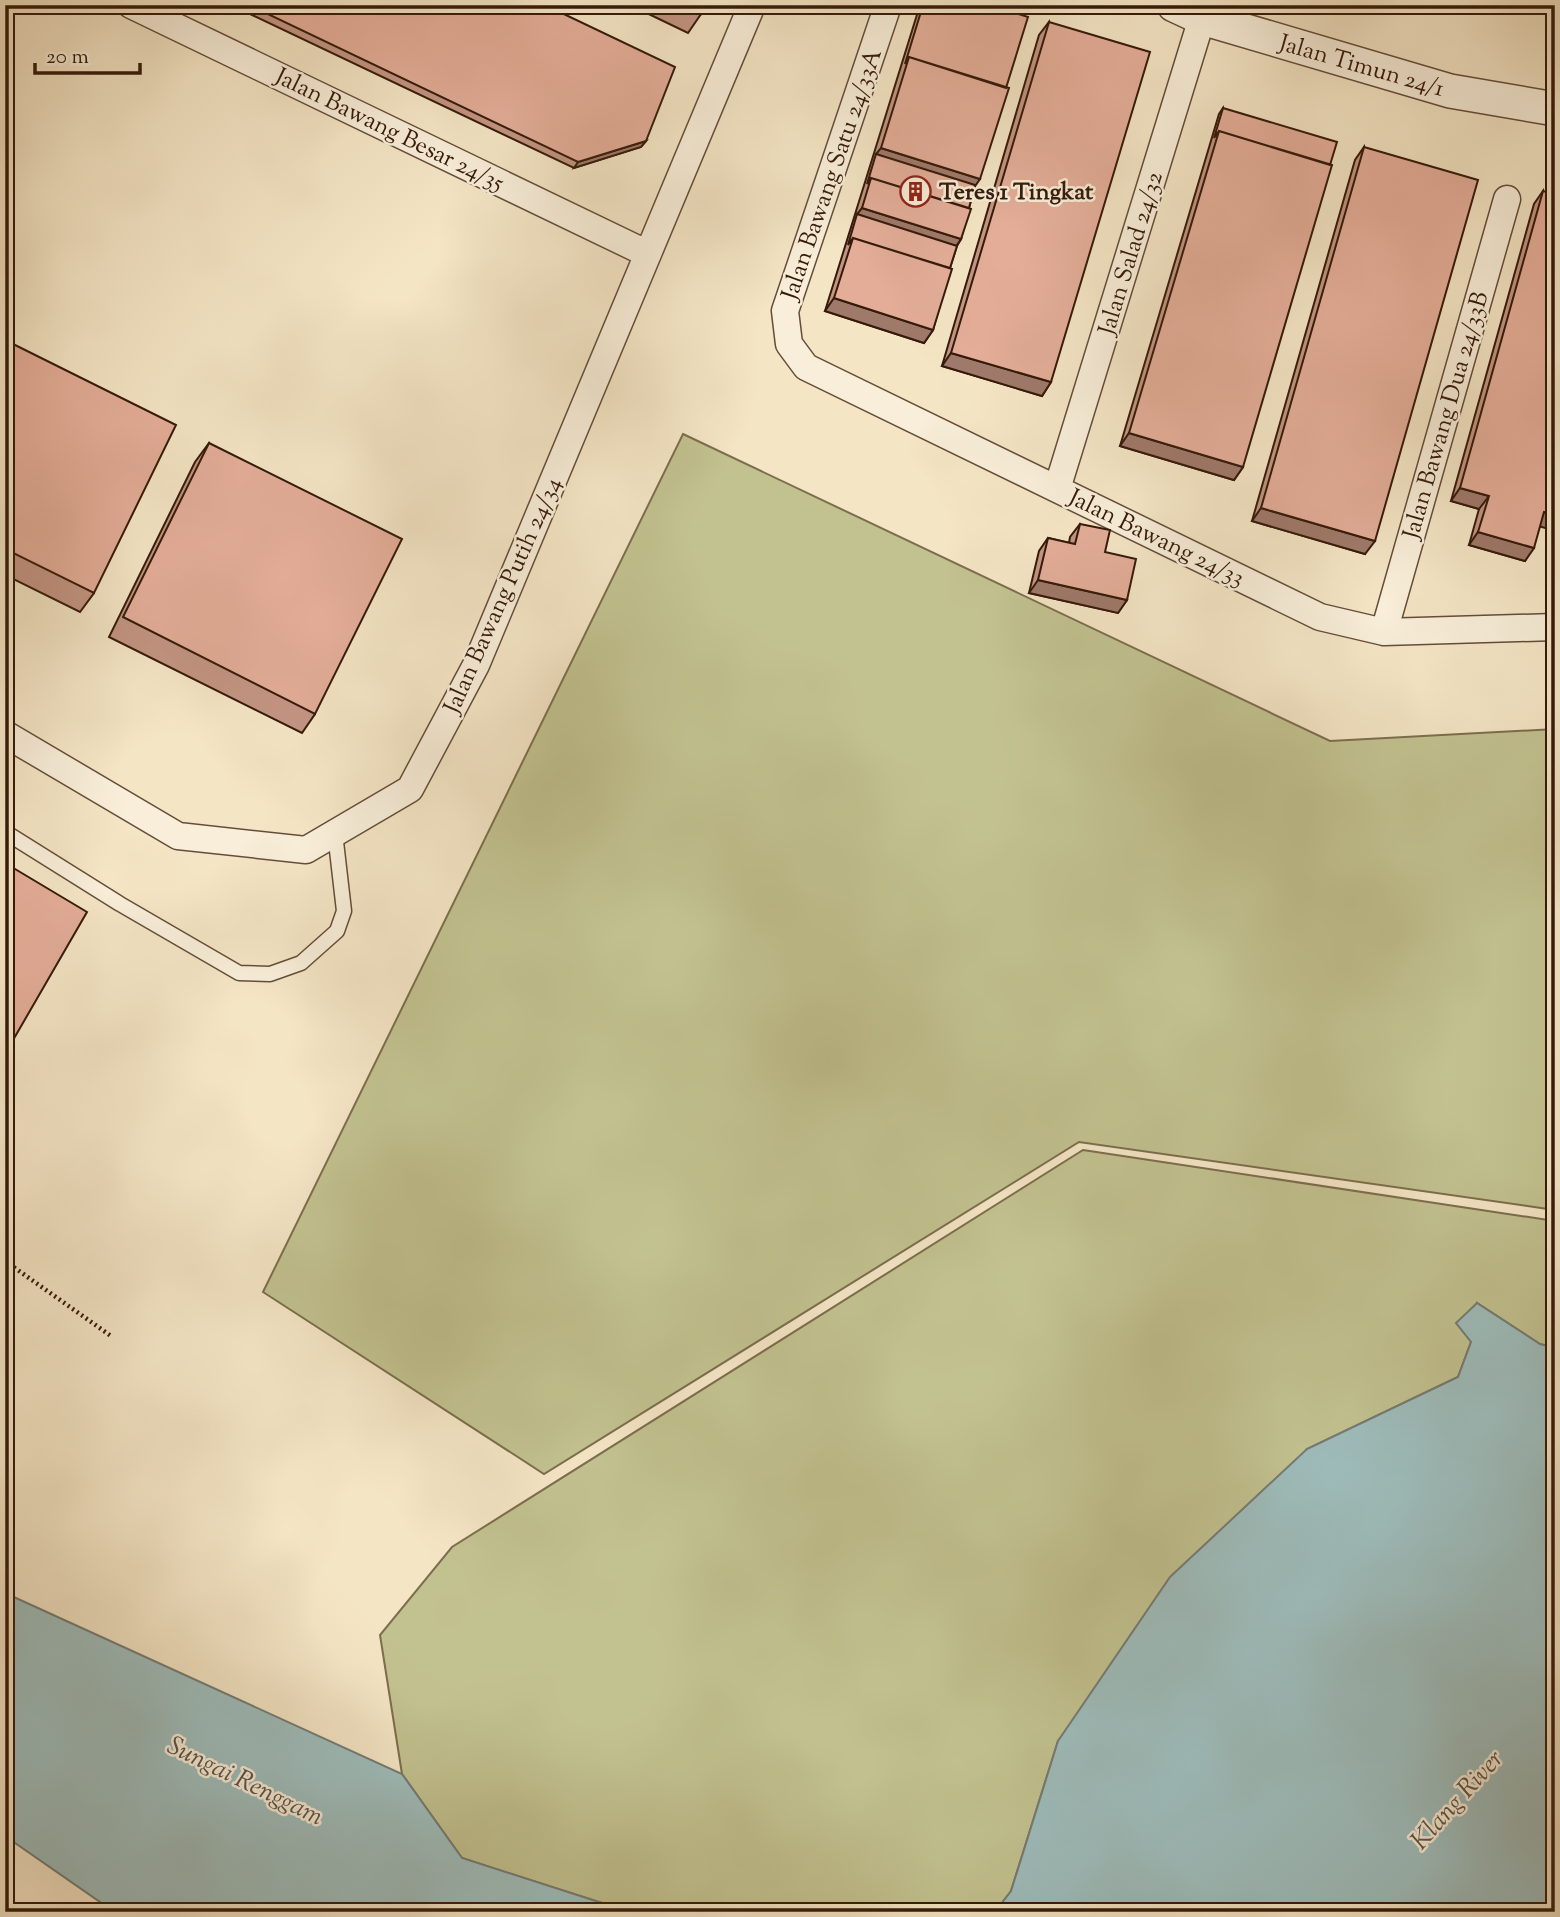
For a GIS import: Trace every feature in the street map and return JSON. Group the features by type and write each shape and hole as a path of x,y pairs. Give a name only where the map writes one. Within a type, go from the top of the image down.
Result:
{"street":[{"name":"Jalan Bawang Besar 24/35","path":"131,5 648,254"},
{"name":"Jalan Bawang Putih 24/34","path":"5,734 178,835 306,850 410,789 476,665 752,5"},
{"name":"Jalan Bawang Satu 24/33A","path":"789,344 785,311 888,5"},
{"name":"Jalan Timun 24/1","path":"1188,12 1450,91 1555,109"},
{"name":"Jalan Salad 24/32","path":"1058,489 1188,12"},
{"name":"Jalan Bawang Dua 24/33B","path":"1384,632 1507,199"},
{"name":"Jalan Bawang 24/33","path":"789,344 806,367 1321,617 1384,632 1555,628"}],"lane":[{"path":"5,832 120,904 239,973 270,974 301,963 337,930 344,911 335,833"}],"path":[{"path":"5,1261 111,1336"}],"green space":[{"path":"683,434 1330,741 1555,729 1555,1210 1079,1142 544,1474 263,1292"},
{"path":"1083,1150 1555,1221 1555,1348 1540,1344 1477,1303 1471,1342 1458,1377 1307,1449 1058,1741 1011,1891 995,1912 630,1912 462,1858 402,1774 380,1635 452,1547"}],"water":[{"name":"Klang River","path":"1477,1303 1540,1344 1555,1348 1555,1912 995,1912 1011,1891 1058,1741 1170,1577 1307,1449 1458,1377 1471,1342 1456,1323"},
{"name":"Sungai Renggam","path":"5,1593 402,1774 462,1858 630,1912 124,1912 103,1904 5,1836"}],"building":[{"path":"249,5 545,5 675,67 646,141 578,162"},
{"path":"684,5 705,5 701,14"},
{"path":"923,5 990,5 1028,17 1006,88 909,57 905,64"},
{"path":"1049,22 1150,52 1051,382 951,353"},
{"path":"909,57 1009,88 980,179 881,148"},
{"path":"1223,108 1337,142 1330,165 1219,131 1214,138"},
{"path":"1219,131 1332,165 1243,467 1129,433"},
{"path":"1364,147 1478,180 1375,541 1261,508"},
{"path":"876,154 975,185 969,208 871,178 867,184"},
{"path":"871,178 971,209 961,239 862,208"},
{"path":"1543,191 1555,194 1555,515 1544,512 1534,548 1478,532 1489,496 1460,488"},
{"path":"857,214 957,246 950,268 853,238 848,245"},
{"path":"853,238 952,269 933,330 834,298"},
{"path":"5,340 176,425 94,593 5,549"},
{"path":"209,443 402,539 315,714 123,617"},
{"path":"1080,524 1110,530 1105,552 1136,559 1127,600 1038,580 1048,538 1075,544"},
{"path":"5,863 87,912 5,1054"}],"place":[{"name":"Teres 1 Tingkat","path":"916,191"}]}
